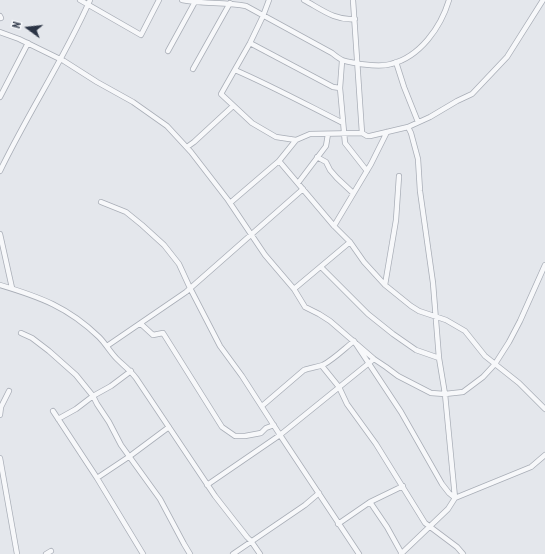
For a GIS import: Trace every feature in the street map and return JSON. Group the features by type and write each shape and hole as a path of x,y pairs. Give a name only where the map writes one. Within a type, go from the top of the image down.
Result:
{"street":[{"path":"80,0 89,2 141,35 158,0"},
{"path":"182,0 230,3 246,6 332,53 342,61 375,65 390,64 410,55 427,40 439,24 449,0"},
{"path":"269,0 250,43 221,94 252,123 276,137 296,140"},
{"path":"304,0 331,16 346,20 355,19"},
{"path":"353,0 359,64 362,133"},
{"path":"230,203 279,161 296,140 310,134 362,133 370,136 408,127 472,94 507,56 543,0"},
{"path":"168,51 196,1"},
{"path":"0,170 13,143 61,60 89,2"},
{"path":"193,69 230,3"},
{"path":"0,32 28,43 61,60 132,102 167,126 187,147 230,203 250,235 294,289 306,307 319,314 354,341 374,359 398,376 431,393 445,394 463,392 483,377 495,364 520,321 545,265"},
{"path":"0,97 28,43"},
{"path":"250,43 333,87 340,88"},
{"path":"342,61 340,88 345,143 367,171"},
{"path":"396,62 410,104 418,122"},
{"path":"235,70 343,122"},
{"path":"187,147 233,106"},
{"path":"408,127 418,159 420,191 428,242 439,358 445,394 455,498"},
{"path":"334,226 367,171 387,132"},
{"path":"298,183 326,146 328,134"},
{"path":"317,156 326,162 330,170 353,194"},
{"path":"279,161 334,226 350,242 364,262 385,286 419,311 454,323 465,331 485,356 519,383 545,409"},
{"path":"385,286 396,220 399,176"},
{"path":"107,346 141,324 190,288 303,190"},
{"path":"102,202 126,212 164,245 179,264 220,346 262,406 280,436 358,554"},
{"path":"0,234 12,288"},
{"path":"294,289 350,242"},
{"path":"321,267 368,314 393,334 416,350 439,358"},
{"path":"0,285 40,298 60,307 85,324 107,346 117,360 131,371 208,485 235,523 260,554"},
{"path":"141,324 152,335 163,333 222,427 235,436 245,436 261,433 266,428 274,425"},
{"path":"21,333 32,338 50,351 76,375 93,396 121,445 160,499 190,554"},
{"path":"262,406 304,370 322,366 354,341"},
{"path":"354,341 401,412 442,484 455,498"},
{"path":"208,485 280,436 374,359"},
{"path":"322,366 339,388 347,404 369,434 425,523 457,547 463,554"},
{"path":"58,420 93,396 111,386 131,371"},
{"path":"0,416 1,407 9,391"},
{"path":"53,411 97,478 143,554"},
{"path":"97,478 169,427"},
{"path":"370,502 387,527 401,554 448,509 455,498 531,467 545,455"},
{"path":"0,458 17,554"},
{"path":"338,524 370,502 403,486"},
{"path":"233,554 304,505 318,493"},
{"path":"46,554 51,551 51,554"}]}
